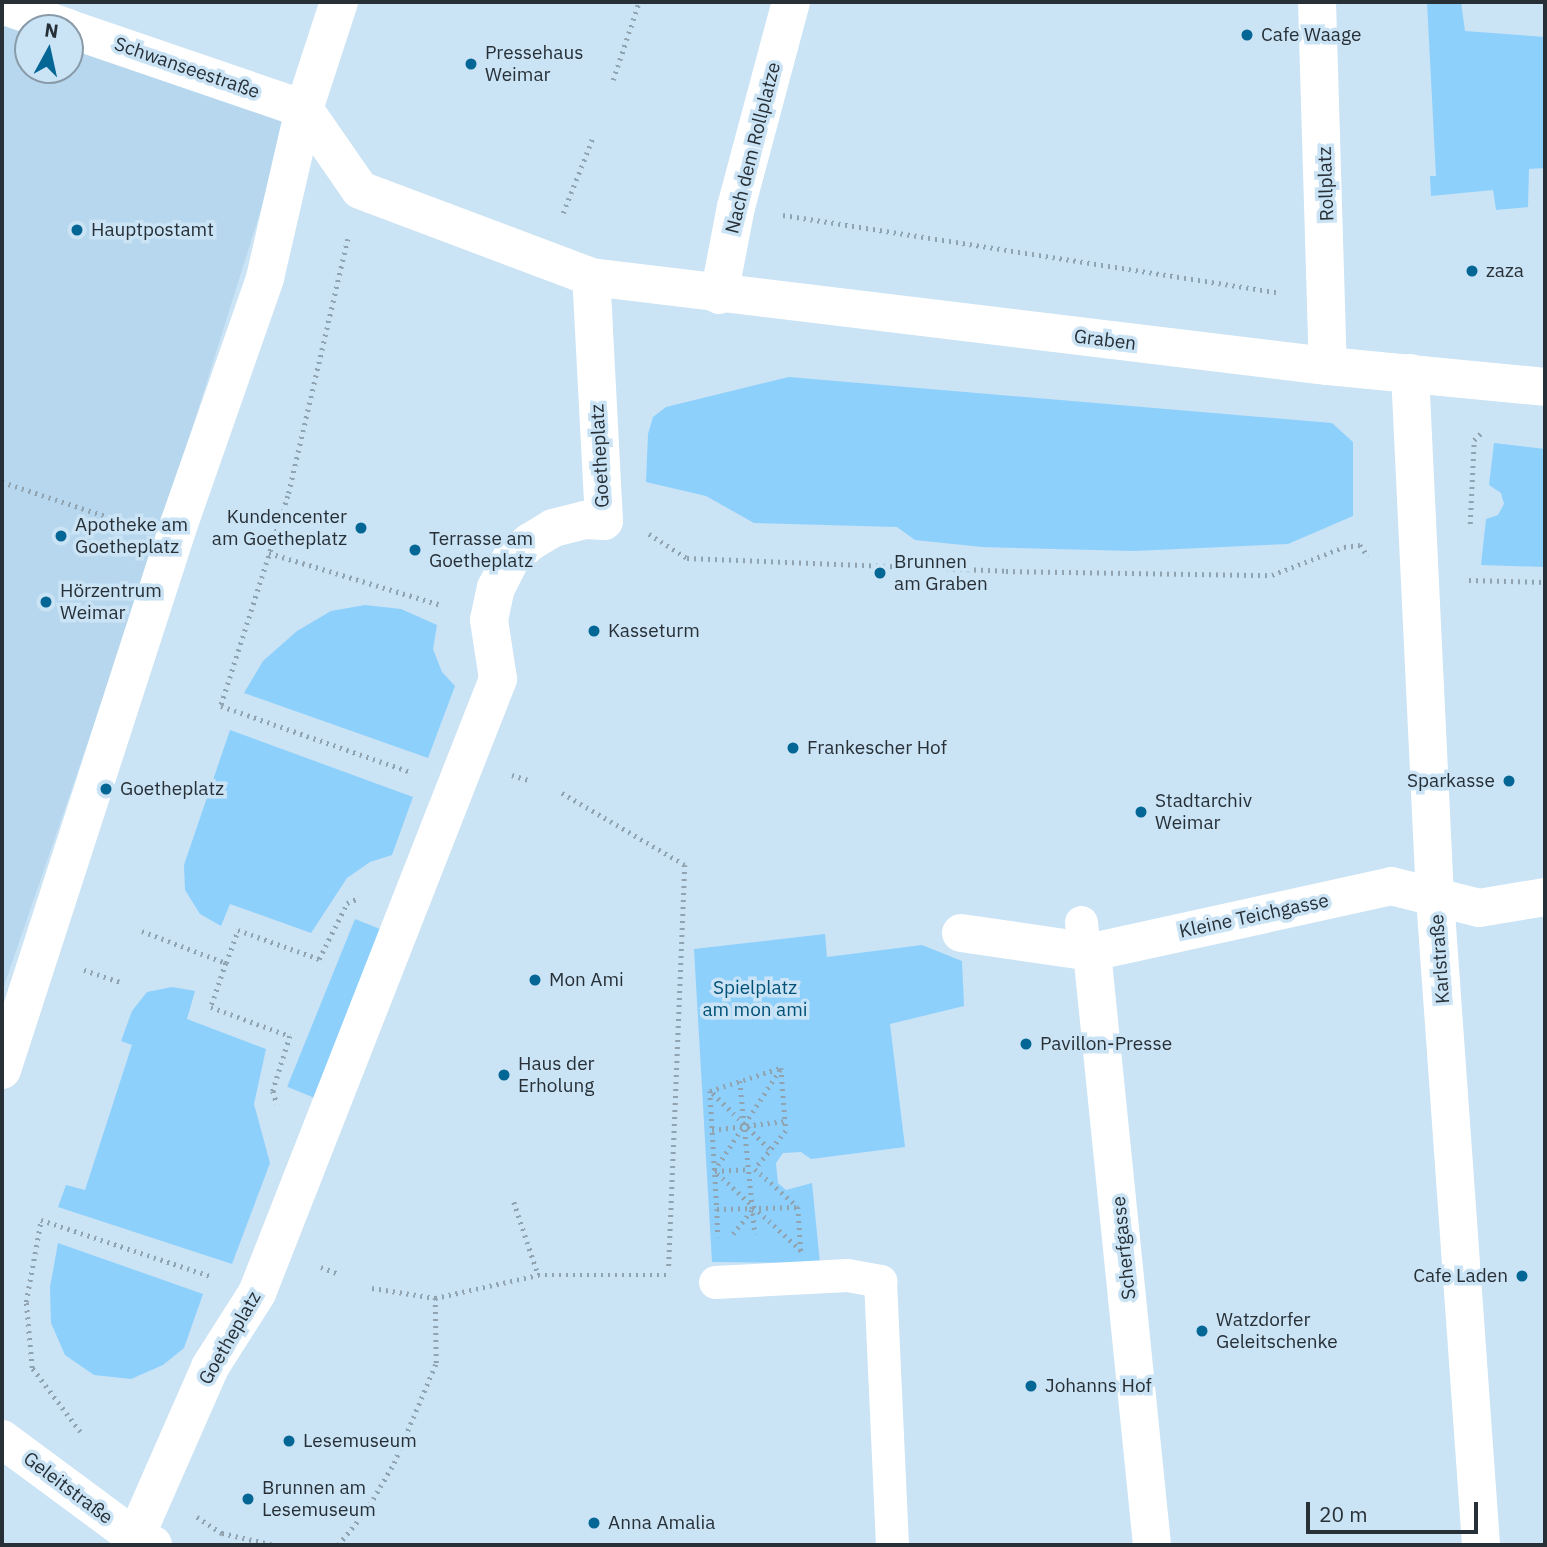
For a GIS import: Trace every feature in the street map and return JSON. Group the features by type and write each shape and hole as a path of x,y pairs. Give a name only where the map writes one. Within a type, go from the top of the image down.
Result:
{"street":[{"path":"2,1070 179,524 265,278 304,109 339,2"},
{"name":"Nach dem Rollplatze","path":"719,295 736,207 791,2"},
{"name":"Rollplatz","path":"1317,2 1330,301 1328,366"},
{"name":"Schwanseestraße","path":"2,5 28,14"},
{"name":"Schwanseestraße","path":"84,33 304,109"},
{"path":"304,109 359,190 591,277"},
{"name":"Graben","path":"591,277 719,295 1328,366 1545,387"},
{"name":"Goetheplatz","path":"131,1540 210,1367 257,1293 498,679 489,620 510,560 553,528 585,520 604,521 591,277"},
{"name":"Karlstraße","path":"1410,373 1436,898 1481,1545"},
{"name":"Kleine Teichgasse","path":"961,933 1086,942 1391,887 1479,908 1545,897"},
{"name":"Scherfgasse","path":"1086,942 1152,1545"},
{"name":"Geleitstraße","path":"2,1439 131,1540"}],"lane":[{"path":"715,1282 847,1275 880,1281 892,1545"}],"path":[{"path":"613,80 639,2"},
{"path":"546,260 593,137"},
{"path":"359,190 288,496 221,706 408,771"},
{"path":"776,225 784,215 1330,301"},
{"path":"1470,529 1474,440 1487,428"},
{"path":"2,482 130,524 127,535"},
{"path":"687,558 1006,571 1272,575 1344,547 1360,545 1382,574 1545,582"},
{"path":"269,553 416,597"},
{"path":"1468,568 1468,580"},
{"path":"562,793 685,865 668,1275"},
{"path":"312,1153 284,1125 273,1091 290,1036 211,1007 238,930 319,959 347,903 376,890 416,886"},
{"path":"142,931 226,963"},
{"path":"83,970 123,983"},
{"path":"710,1091 781,1068"},
{"path":"755,1169 786,1131 781,1068"},
{"path":"714,1171 781,1068"},
{"path":"740,1081 755,1241"},
{"path":"710,1091 769,1149"},
{"path":"710,1091 717,1209 798,1207"},
{"path":"712,1130 785,1121"},
{"path":"714,1171 755,1169 798,1207 801,1251"},
{"path":"714,1171 752,1210 801,1251"},
{"path":"514,1202 538,1275"},
{"path":"88,1443 32,1368 26,1302 41,1220 222,1280"},
{"path":"790,1251 801,1251"},
{"path":"372,1288 435,1298 538,1275 668,1275 715,1282"},
{"path":"338,1545 366,1511 394,1463 436,1363 435,1298"},
{"path":"155,1489 222,1533 274,1545"}],"shaded area":[{"path":"2,2 39,14 14,14 14,84 84,84 84,29 296,98 155,547 2,992"}],"green space":[{"path":"1427,2 1461,2 1465,31 1545,37 1545,168 1529,169 1528,207 1496,210 1493,190 1431,196 1430,176 1436,176"},
{"path":"789,377 1332,423 1353,442 1353,516 1288,544 1134,551 982,547 915,540 897,527 754,523 706,496 646,482 648,434 653,417 666,407"},
{"path":"1494,443 1545,449 1545,567 1481,565 1486,519 1498,515 1504,504 1501,493 1489,485"},
{"path":"365,605 401,609 437,625 433,649 442,672 455,686 428,758 244,693 263,661 297,631 331,611"},
{"path":"230,730 413,797 392,855 370,862 347,878 311,933 230,904 221,926 200,914 185,890 184,865"},
{"path":"355,919 382,930 314,1098 287,1087"},
{"name":"Spielplatz am mon ami","path":"825,934 827,957 922,945 962,961 964,1006 890,1024 905,1147 811,1159 801,1152 783,1153 776,1163 778,1183 786,1190 812,1183 820,1263 712,1262 694,949"},
{"path":"172,987 195,991 187,1019 266,1049 254,1104 270,1163 232,1264 58,1207 66,1185 85,1190 132,1045 121,1041 132,1011 147,992"},
{"path":"58,1243 203,1294 184,1348 163,1365 131,1379 94,1375 65,1355 51,1323 50,1287"}],"place":[{"name":"Cafe Waage","path":"1247,35"},
{"name":"Pressehaus Weimar","path":"471,64"},
{"name":"Hauptpostamt","path":"77,230"},
{"name":"zaza","path":"1472,271"},
{"name":"Kundencenter am Goetheplatz","path":"361,528"},
{"name":"Apotheke am Goetheplatz","path":"61,536"},
{"name":"Terrasse am Goetheplatz","path":"415,550"},
{"name":"Brunnen am Graben","path":"880,573"},
{"name":"Hörzentrum Weimar","path":"46,602"},
{"name":"Kasseturm","path":"594,631"},
{"name":"Frankescher Hof","path":"793,748"},
{"name":"Sparkasse","path":"1509,781"},
{"name":"Goetheplatz","path":"106,789"},
{"name":"Stadtarchiv Weimar","path":"1141,812"},
{"name":"Mon Ami","path":"535,980"},
{"name":"Pavillon-Presse","path":"1026,1044"},
{"name":"Haus der Erholung","path":"504,1075"},
{"name":"Cafe Laden","path":"1522,1276"},
{"name":"Watzdorfer Geleitschenke","path":"1202,1331"},
{"name":"Johanns Hof","path":"1031,1386"},
{"name":"Lesemuseum","path":"289,1441"},
{"name":"Brunnen am Lesemuseum","path":"248,1499"},
{"name":"Anna Amalia","path":"594,1523"}]}
